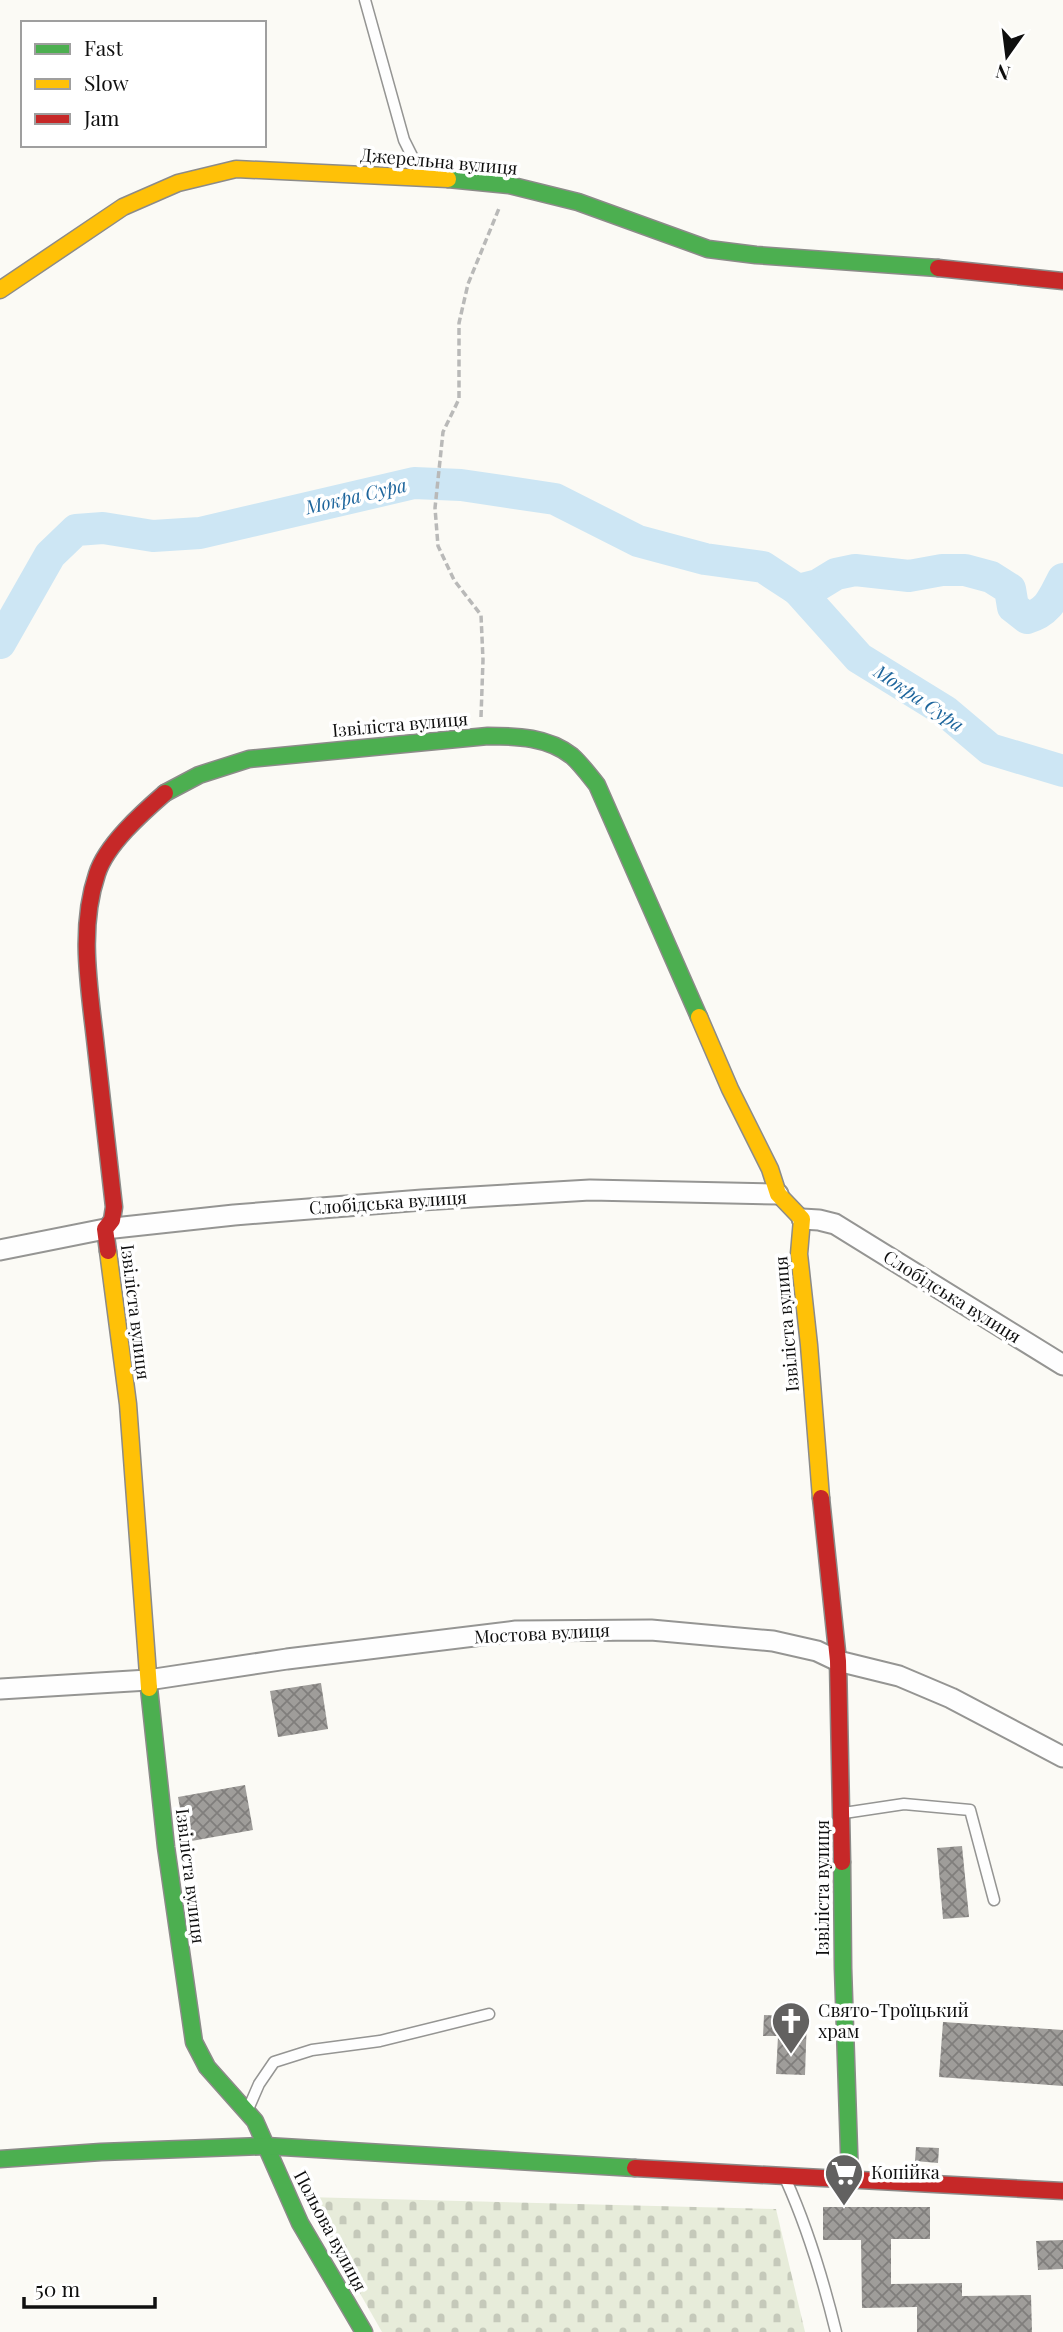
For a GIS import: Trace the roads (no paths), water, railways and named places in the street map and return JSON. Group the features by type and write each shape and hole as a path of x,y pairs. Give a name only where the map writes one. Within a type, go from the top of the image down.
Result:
{"street":[{"name":"Джерельна вулиця","path":"0,290 123,207 178,183 236,169 423,177 509,185 578,202 708,248 756,256 933,267 1063,281"},
{"name":"Ізвіліста вулиця","path":"266,2146 263,2134 248,2108 206,2066 194,2042 166,1847 148,1680 128,1404 105,1229 112,1220 114,1207 86,956 90,903 97,872 107,854 142,813 169,789 199,775 249,759 488,736 519,736 545,743 569,754 597,785 730,1089 770,1168 778,1194 802,1219 799,1254 809,1345 823,1531 838,1661 850,2181"},
{"name":"Слобідська вулиця","path":"0,1250 105,1229 234,1215 422,1200 590,1190 778,1194"},
{"name":"Слобідська вулиця","path":"802,1219 835,1224 1063,1364"},
{"name":"Мостова вулиця","path":"0,1689 148,1680 286,1659 516,1631 652,1630 773,1641 817,1651 838,1661 899,1676 951,1698 1063,1757"},
{"path":"0,2159 266,2146 1063,2192"},
{"name":"Польова вулиця","path":"266,2146 300,2223 364,2332"}],"lane":[{"path":"365,0 404,140 423,177"},
{"path":"842,1813 904,1804 970,1810 994,1900"},
{"path":"248,2108 259,2084 274,2062 312,2050 380,2040 489,2014"},
{"path":"785,2177 802,2216 823,2279 835,2332"}],"waterway":[{"name":"Мокра Сура","path":"0,643 50,555 76,530 103,528 153,536 200,533 414,483 461,485 555,499 638,541 705,559 763,567 798,590 859,658 945,711 990,749 1063,771"},
{"name":"Мокра Сура","path":"798,590 818,585 836,574 855,570 909,576 942,570 965,570 991,577 1010,589 1013,607 1027,618 1045,608 1063,579"}],"place":[{"name":"Свято-Троїцький храм","path":"791,2055"},
{"name":"Копійка","path":"844,2207"}]}
